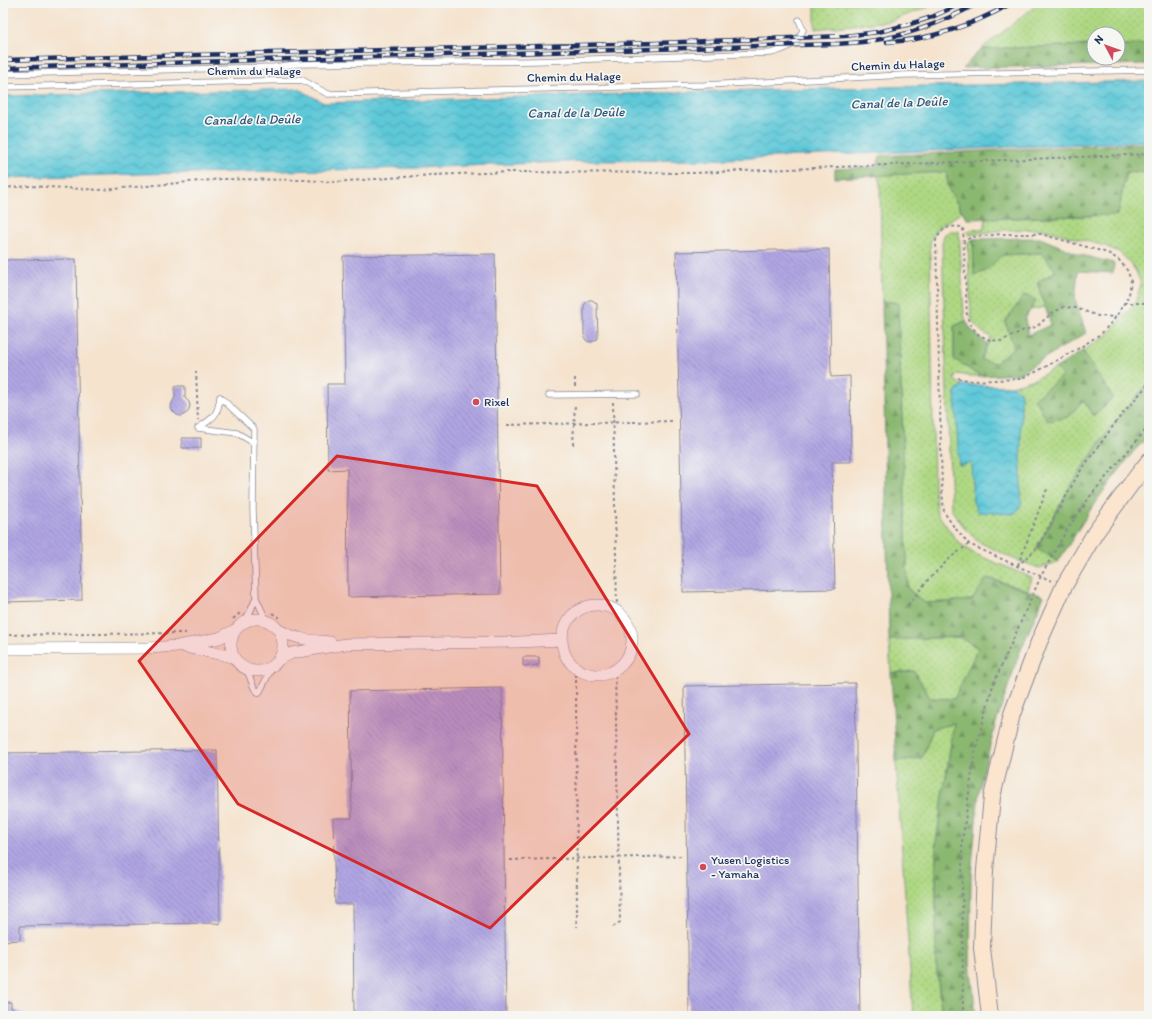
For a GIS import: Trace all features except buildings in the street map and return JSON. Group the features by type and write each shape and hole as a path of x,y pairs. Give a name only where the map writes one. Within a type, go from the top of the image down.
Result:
{"main road":[{"path":"990,1016 982,948 985,870 992,797 1012,714 1038,642 1064,586 1095,533 1130,484 1149,461"}],"street":[{"path":"594,605 604,605 616,610 625,618 630,627 633,638 632,649 625,662 619,669 608,674 598,676 588,674 576,668 564,652 562,640 566,623 575,612 594,605"},
{"path":"3,649 148,648 178,646 219,638 234,625 256,618 280,625 291,636 305,640 346,644 562,640"},
{"path":"234,625 231,642 233,657 241,667 258,672 266,670 292,653 346,644"},
{"path":"277,662 283,650 284,642 280,625"},
{"path":"178,646 233,657"}],"lane":[{"path":"3,74 274,68 296,64 535,61 771,53 784,50 799,38 803,30 799,20"},
{"name":"Chemin du Halage","path":"3,87 302,80 328,94 705,85 904,75 1149,70"},
{"path":"549,395 575,396 637,394"},
{"path":"198,428 212,419 219,408 220,397 254,429 253,509 256,598 267,621"},
{"path":"198,428 237,433 254,443"},
{"path":"244,622 256,598"},
{"path":"247,670 254,688 259,693 277,662"}],"path":[{"path":"3,188 30,186 102,190 222,179 334,182 431,175 510,172 692,173 1149,154"},
{"path":"1064,586 969,544 954,527 944,512 942,490 936,240 945,228 950,226 963,227 968,317 971,326 979,335 990,340 1001,341 1024,330 1036,327 1052,312 1064,307 1076,308 1098,316 1116,317"},
{"path":"958,378 972,381 1019,379 1036,372 1081,347 1102,333 1116,317 1129,295 1131,280 1127,270 1120,260 1108,253 1041,234 1003,234 972,237 964,241"},
{"path":"1124,303 1149,303"},
{"path":"196,371 198,428"},
{"path":"573,445 575,378"},
{"path":"1017,566 1037,548 1079,473 1119,418 1149,383"},
{"path":"613,395 616,610"},
{"path":"507,425 674,421"},
{"path":"1017,566 1048,489"},
{"path":"908,605 927,581 950,558 969,544"},
{"path":"234,625 245,603 256,598 262,600 273,613 280,625"},
{"path":"3,635 186,633"},
{"path":"576,668 577,927"},
{"path":"613,927 620,922 615,670"},
{"path":"510,860 684,856"}],"highlighted area":[{"path":"337,456 537,486 689,734 490,928 238,804 139,661"}],"green space":[{"path":"815,3 940,3 890,21 815,29"},
{"path":"1039,3 1149,3 1149,44 1126,45 1126,26 1086,26 1086,45 981,49"},
{"path":"1149,44 1149,64 1126,64 1126,45"},
{"path":"1086,45 1086,65 963,68 981,49"},
{"path":"1149,143 1149,171 1126,172 1118,215 967,219 949,190 946,172 835,178 835,169 877,167 880,156"},
{"path":"1149,171 1149,382 1109,429 1071,485 1037,547 1058,562 1039,568 1014,559 979,542 966,530 951,509 942,243 944,235 950,231 959,231 964,315 966,321 954,326 954,359 980,376 957,374 954,380 962,385 955,392 959,465 971,462 973,502 1021,393 1012,386 1035,379 1056,368 1083,400 1093,416 1113,398 1083,351 1106,336 1135,303 1141,284 1136,271 1130,263 1119,252 1105,246 1042,229 1003,230 969,235 967,233 977,229 984,229 986,219 1118,215 1126,172"},
{"path":"946,172 949,190 962,212 935,231 930,243 934,488 937,513 958,542 973,553 1032,578 1028,590 988,578 973,600 925,603 908,589 898,303 882,301 880,185 878,175"},
{"path":"1040,238 1081,255 1114,263 1113,273 1078,271 1075,299 1086,333 1018,374 980,376 954,359 954,326 966,321 975,334 987,343 981,360 996,363 1014,347 1005,322 1024,295 1036,300 1025,319 1028,335 1051,325 1037,282 1056,271 1042,253 1002,255 986,271 974,275 973,239"},
{"path":"973,239 975,275 986,271 1002,255 1042,253 1056,271 1037,282 1045,307 1031,310 1035,300 1024,295 1014,347 996,363 981,360 991,337 974,324 971,317 968,243"},
{"path":"882,301 898,303 908,589 925,603 972,600 987,578 1044,596 1019,654 995,726 979,791 971,875 970,963 976,1016 942,1016 936,963 936,843 954,723 933,729 922,758 896,761 891,673 914,671 930,698 954,699 978,648 960,637 889,640"},
{"path":"1083,351 1113,398 1093,416 1083,400 1069,417 1048,421 1034,399 1062,376 1056,368"},
{"path":"1149,382 1149,435 1133,452 1094,504 1058,562 1037,548 1071,485 1109,429"},
{"path":"960,637 978,648 955,699 930,698 914,671 891,673 889,640"},
{"path":"954,722 936,843 936,963 942,1016 913,1016 896,761 922,758 933,729"}],"water":[{"name":"Canal de la Deûle","path":"1149,81 1149,141 701,160 586,161 417,168 3,178 3,96 299,89 324,103 755,90"},
{"path":"963,385 1012,386 1021,393 1021,506 1014,514 978,512 973,502 971,463 959,465 955,392"}],"railway":[{"path":"3,60 656,43 845,36 878,32 907,25 932,17 962,3"},
{"path":"3,68 852,43 883,39 912,32 939,22 978,3"},
{"path":"887,42 904,41 936,35 982,18 1012,3"}],"place":[{"name":"Rixel","path":"476,402"},
{"name":"Yusen Logistics - Yamaha","path":"703,867"}]}
